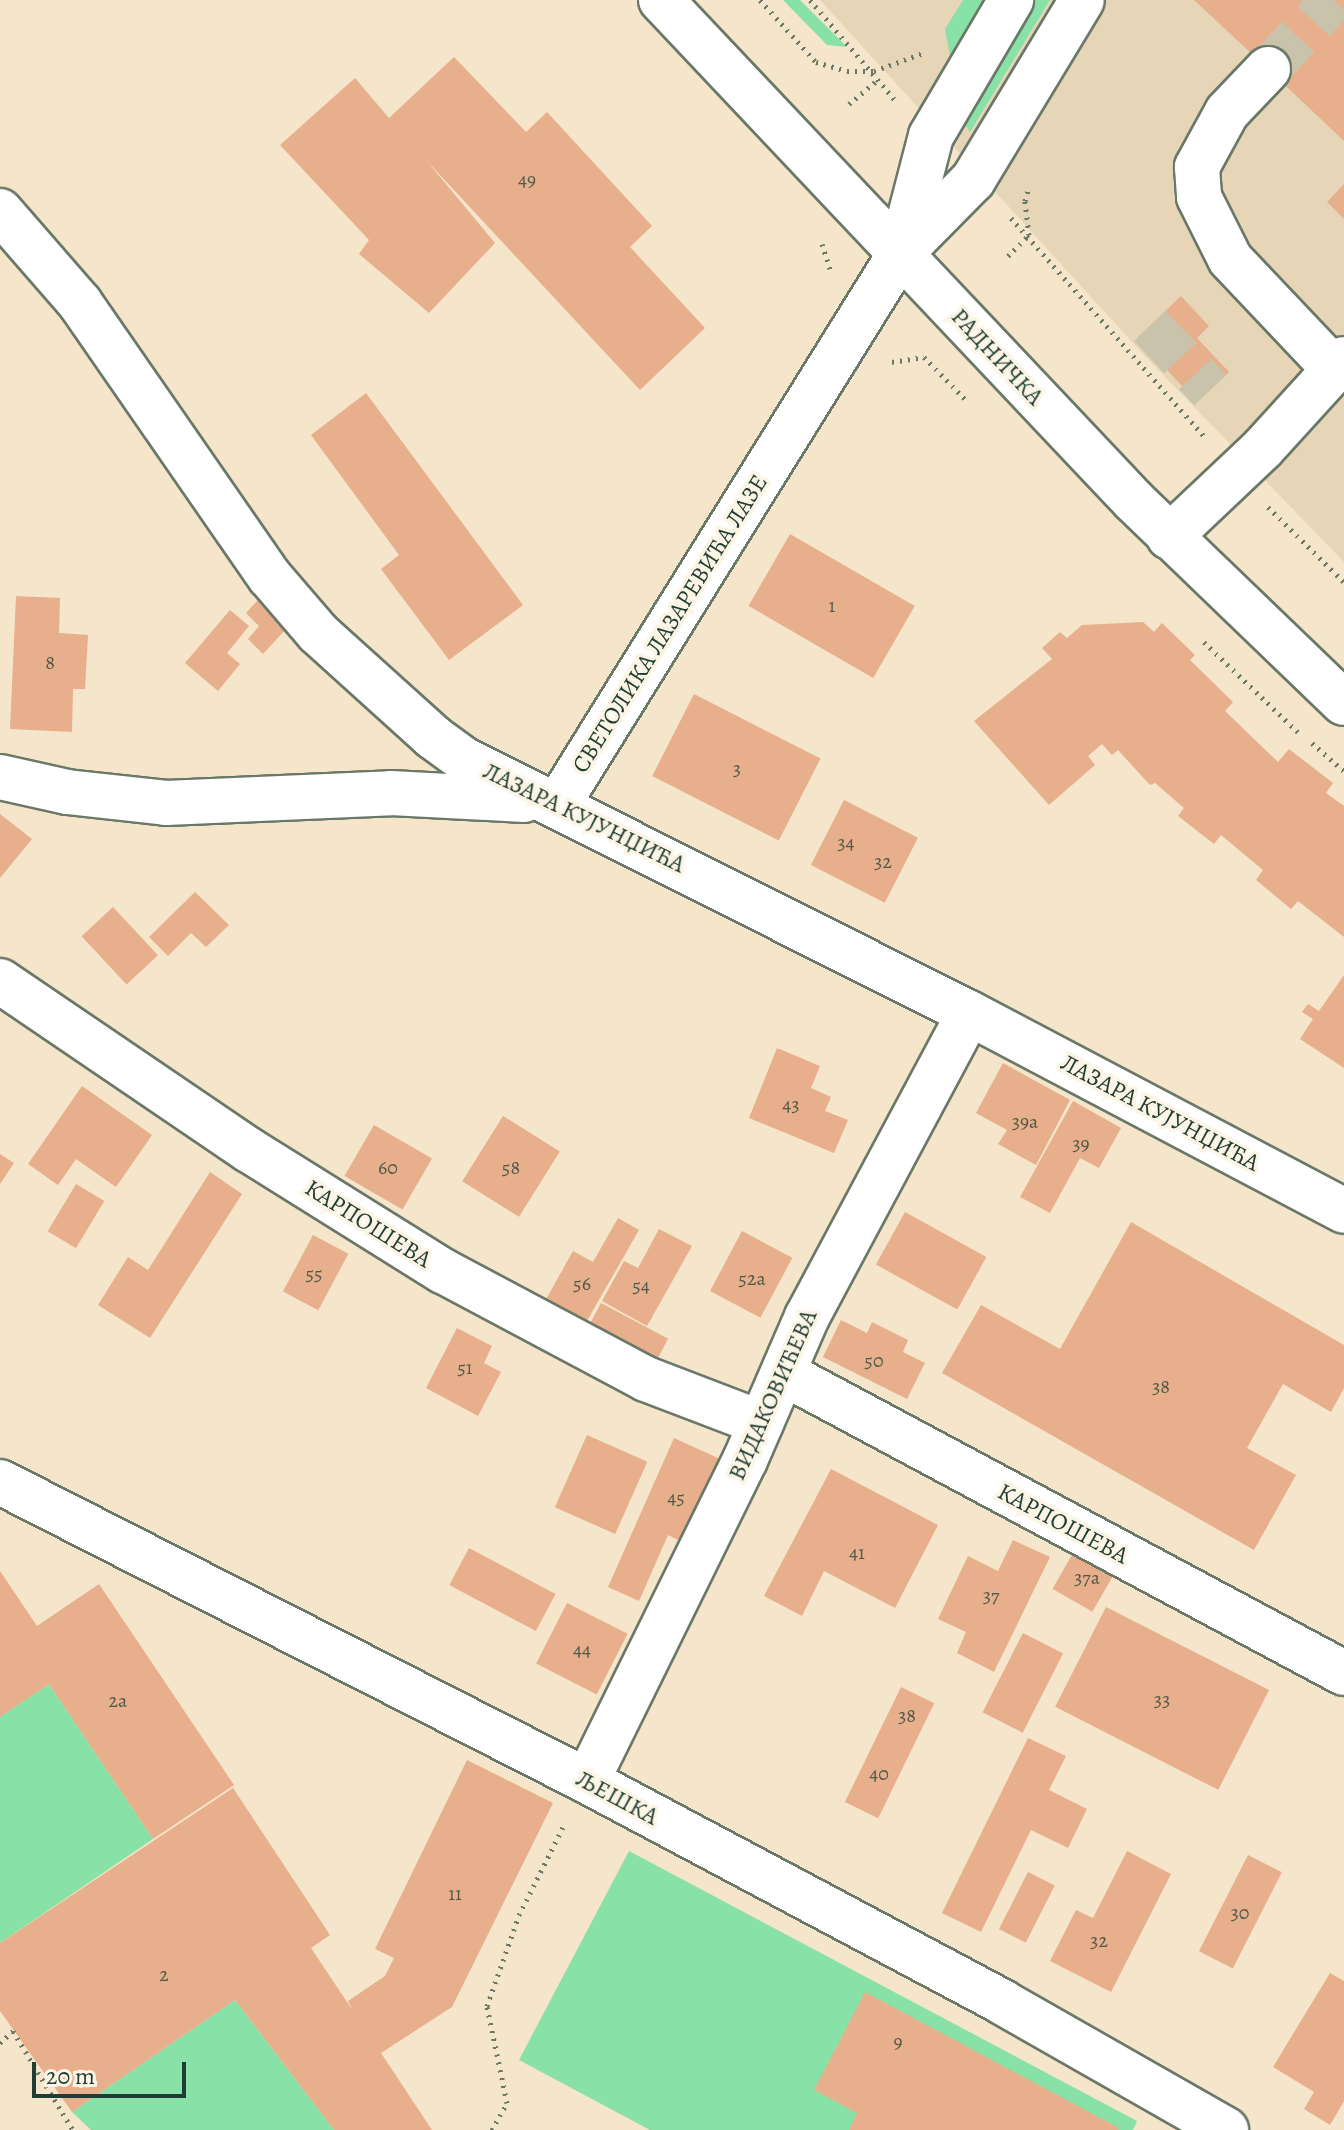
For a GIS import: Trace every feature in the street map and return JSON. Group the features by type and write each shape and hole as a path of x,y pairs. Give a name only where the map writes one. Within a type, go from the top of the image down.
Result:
{"street":[{"name":"РАДНИЧКА","path":"661,0 1169,537 1344,703"},
{"name":"СВЕТОЛИКА ЛАЗАРЕВИЋА ЛАЗЕ","path":"900,254 931,136 1011,0"},
{"name":"СВЕТОЛИКА ЛАЗАРЕВИЋА ЛАЗЕ","path":"558,804 900,254 973,180 1082,0"},
{"path":"1169,537 1339,364 1230,259 1199,197 1197,167 1219,126 1268,69"},
{"name":"ЛАЗАРА КУЈУНЏИЋА","path":"0,211 80,303 234,530 318,633 444,745 969,1013 1344,1211"},
{"path":"0,777 80,794 166,803 391,793 558,804"},
{"name":"КАРПОШЕВА","path":"0,981 249,1150 443,1271 646,1379 761,1423"},
{"name":"ВИДАКОВИЋЕВА","path":"587,1781 761,1423 807,1317 969,1013"},
{"name":"КАРПОШЕВА","path":"783,1373 1344,1673"},
{"name":"ЉЕШКА","path":"0,1482 587,1781 1002,2002 1226,2130"}],"path":[{"path":"760,0 816,62 847,71 874,71 923,53 931,40"},
{"path":"810,0 874,71 876,81 898,104"},
{"path":"849,104 876,81"},
{"path":"1011,218 1235,472 1344,582"},
{"path":"1008,256 1029,235"},
{"path":"819,238 831,263 831,284"},
{"path":"883,370 892,362 924,357"},
{"path":"492,2130 507,2103 487,2006 519,1915 587,1781"},
{"path":"0,2043 13,2031 73,2130"}],"shaded area":[{"path":"820,0 1344,0 1344,562 1144,355"}],"green space":[{"path":"783,0 800,0 847,47 827,45"},
{"path":"963,0 983,0 950,56 945,29"},
{"path":"1036,0 1050,0 970,132 962,120"},
{"path":"49,1684 153,1839 0,1943 0,1717"},
{"path":"629,1851 1137,2121 1133,2130 650,2130 519,2060"},
{"path":"235,2000 334,2130 91,2130 72,2112"}],"building":[{"path":"1194,0 1344,0 1344,141 1268,69"},
{"path":"454,57 526,132 547,112 652,226 630,247 705,328 640,390 426,160 495,243 429,313 359,254 369,240 280,145 355,78 389,118"},
{"path":"1344,184 1344,219 1327,202"},
{"path":"1181,296 1209,326 1197,338 1229,372 1197,402 1137,338"},
{"path":"366,393 523,605 449,660 381,569 399,555 311,435"},
{"path":"790,534 915,606 873,678 748,606"},
{"path":"266,591 296,618 263,654 248,639 259,626 246,613"},
{"path":"16,596 60,598 59,633 88,635 85,689 73,689 72,732 10,729"},
{"path":"230,610 249,626 227,653 240,664 218,691 185,663"},
{"path":"1143,622 1154,632 1162,623 1195,655 1190,660 1233,702 1225,711 1278,762 1289,749 1333,783 1326,793 1344,806 1344,937 1298,901 1291,909 1256,880 1263,870 1221,835 1214,844 1178,816 1184,808 1155,783 1150,785 1118,750 1112,755 1102,744 1088,756 1095,765 1049,805 974,721 1052,659 1042,648 1060,632 1067,638 1082,625"},
{"path":"694,694 821,758 779,840 652,776"},
{"path":"844,800 918,838 885,903 811,865"},
{"path":"0,814 32,839 0,878"},
{"path":"195,892 229,925 206,947 191,933 168,956 149,937"},
{"path":"113,907 158,955 127,985 82,936"},
{"path":"1344,975 1344,1068 1300,1039 1313,1019 1302,1012 1308,1004 1319,1011"},
{"path":"777,1048 820,1066 811,1088 831,1097 825,1111 848,1120 834,1153 749,1118"},
{"path":"1003,1063 1070,1100 1036,1165 998,1144 1007,1130 976,1113"},
{"path":"82,1086 152,1135 116,1187 76,1159 58,1185 28,1164"},
{"path":"1073,1101 1121,1128 1099,1168 1080,1158 1050,1213 1020,1197"},
{"path":"503,1116 560,1152 519,1217 462,1181"},
{"path":"374,1125 432,1158 403,1210 344,1176"},
{"path":"0,1154 14,1163 0,1184"},
{"path":"210,1172 242,1194 150,1338 98,1305 128,1257 148,1270"},
{"path":"76,1184 104,1201 76,1248 48,1231"},
{"path":"905,1212 986,1257 957,1310 876,1264"},
{"path":"618,1218 639,1230 584,1326 544,1303 573,1251 593,1262"},
{"path":"1131,1222 1344,1345 1344,1388 1331,1412 1283,1384 1247,1448 1296,1475 1254,1550 942,1373 981,1305 1060,1349"},
{"path":"659,1229 692,1246 647,1326 602,1301 624,1261 638,1268"},
{"path":"742,1231 792,1258 760,1318 710,1291"},
{"path":"313,1235 348,1254 318,1310 283,1292"},
{"path":"601,1303 668,1339 656,1362 589,1326"},
{"path":"841,1320 867,1333 872,1322 908,1340 903,1352 925,1363 907,1399 823,1357"},
{"path":"457,1328 492,1346 484,1363 501,1372 478,1416 426,1388"},
{"path":"587,1435 647,1462 615,1534 555,1507"},
{"path":"674,1438 720,1459 684,1543 668,1535 639,1601 608,1587"},
{"path":"831,1469 938,1525 895,1608 824,1571 802,1616 764,1596"},
{"path":"1013,1540 1050,1557 994,1672 957,1653 966,1632 938,1619 968,1556 998,1571"},
{"path":"1080,1541 1120,1564 1092,1612 1052,1589"},
{"path":"469,1548 556,1594 536,1631 449,1585"},
{"path":"0,1571 37,1626 99,1584 234,1785 153,1839 49,1684 0,1717"},
{"path":"567,1603 628,1634 597,1694 536,1664"},
{"path":"1106,1607 1269,1690 1218,1790 1055,1707"},
{"path":"1023,1633 1063,1653 1023,1733 983,1712"},
{"path":"901,1687 934,1703 878,1818 845,1802"},
{"path":"1028,1738 1066,1756 1049,1790 1087,1809 1068,1848 1031,1830 981,1932 942,1913"},
{"path":"467,1760 553,1803 452,2007 381,2053 432,2130 334,2130 235,2000 72,2112 0,2011 0,1943 233,1788 330,1935 311,1948 353,2011 348,2001 385,1976 394,1958 375,1949"},
{"path":"1127,1851 1171,1874 1111,1992 1050,1961 1076,1910 1093,1918"},
{"path":"1248,1855 1282,1872 1233,1968 1199,1951"},
{"path":"1028,1872 1055,1886 1026,1943 999,1929"},
{"path":"1330,1973 1344,1981 1344,2101 1330,2125 1304,2109 1314,2092 1273,2067"},
{"path":"865,1992 1118,2130 849,2130 857,2113 814,2090"}],"tunnel":[{"path":"1268,69 1333,0"},
{"path":"1150,326 1210,390"}]}
